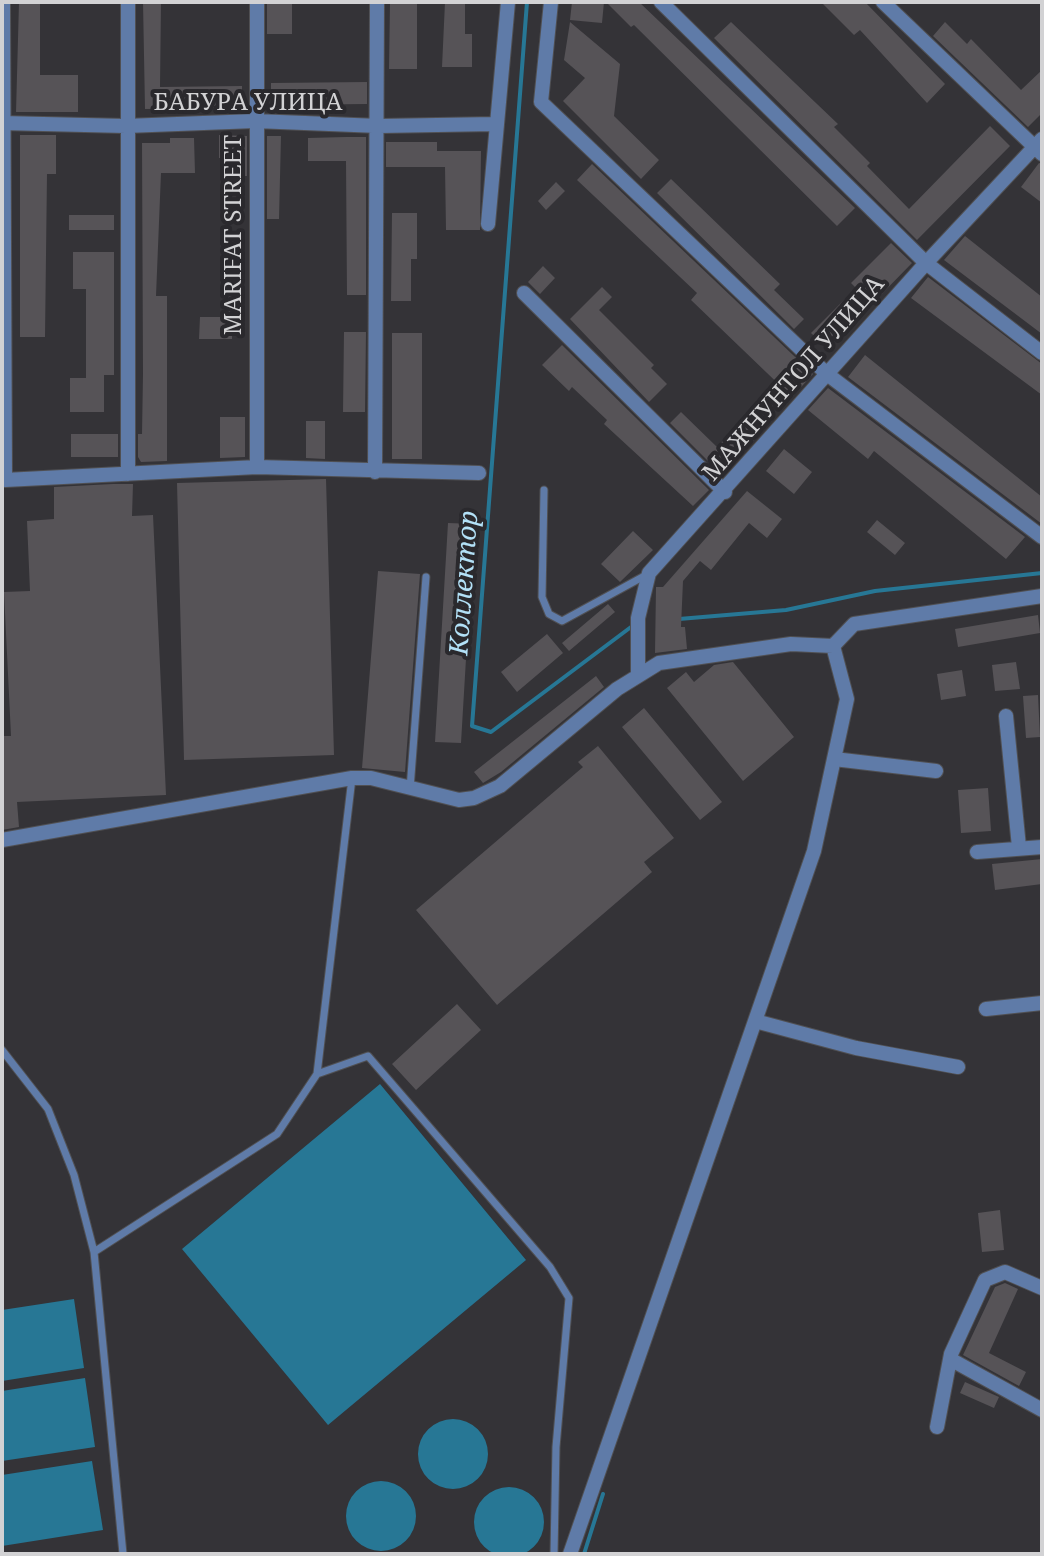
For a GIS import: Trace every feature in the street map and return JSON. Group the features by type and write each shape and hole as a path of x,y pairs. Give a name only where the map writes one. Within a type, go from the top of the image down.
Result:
{"street":[{"path":"3,2 5,480 257,467 479,473"},
{"path":"128,2 128,474"},
{"name":"MARIFAT STREET","path":"257,2 257,467"},
{"path":"375,472 379,126 377,2"},
{"path":"488,224 508,2"},
{"path":"551,2 541,102 827,374 1042,537"},
{"path":"661,2 926,263 1042,353"},
{"path":"883,2 1039,147"},
{"name":"БАБУРА УЛИЦА","path":"2,123 126,126 255,121 379,126 495,124"},
{"name":"МАЖНУНТОЛ УЛИЦА","path":"638,674 638,623 649,573 725,492 926,263 1039,147"},
{"path":"524,293 725,492"},
{"path":"2,840 352,778 371,778 459,800 489,792 516,775 638,674 659,663 791,644 833,646 854,624 1042,596"},
{"path":"570,1554 814,851 847,699 833,646"},
{"path":"1006,716 1019,847"},
{"path":"834,759 936,771"},
{"path":"977,852 1042,847"},
{"path":"986,1009 1042,1003"},
{"path":"755,1021 856,1048 958,1067"},
{"path":"937,1427 950,1359 985,1280 1005,1272 1042,1288"},
{"path":"950,1359 1042,1410"}],"lane":[{"path":"544,490 542,597 549,614 562,621 649,573"},
{"path":"410,789 426,577"},
{"path":"94,1252 277,1134 317,1074 352,778"},
{"path":"2,1050 48,1109 74,1175 94,1252 123,1554"},
{"path":"317,1074 368,1056 550,1267 569,1298 556,1447 554,1554"}],"water":[{"path":"380,1084 526,1260 328,1425 182,1249"},
{"path":"74,1299 84,1368 2,1381 2,1310"},
{"path":"85,1378 95,1447 2,1461 2,1391"},
{"path":"446,1419 460,1419 482,1434 488,1454 486,1467 478,1479 460,1489 446,1489 424,1474 418,1461 418,1447 433,1425"},
{"path":"92,1461 103,1530 2,1546 2,1475"},
{"path":"388,1481 410,1496 416,1516 414,1530 406,1541 395,1549 374,1551 356,1541 348,1530 346,1509 356,1491 367,1483"},
{"path":"509,1487 534,1497 544,1522 534,1547 509,1557 484,1547 474,1522 484,1497"}],"building":[{"path":"19,2 40,2 40,75 78,75 78,112 16,112"},
{"path":"143,2 161,2 160,87 242,86 242,108 145,109"},
{"path":"267,2 292,2 292,34 267,34"},
{"path":"390,2 417,2 417,69 389,69"},
{"path":"445,2 465,2 465,34 472,34 472,67 442,67"},
{"path":"572,2 604,2 602,23 570,20"},
{"path":"606,2 639,2 855,208 837,226 634,25 631,27"},
{"path":"821,2 865,2 945,84 927,103 860,30 854,35"},
{"path":"570,22 620,64 614,116 659,160 641,179 563,101 585,78 564,60"},
{"path":"731,22 838,124 834,127 909,209 990,126 1010,146 917,240 714,38"},
{"path":"945,22 967,44 971,39 1021,90 1042,70 1042,113 1028,127 933,36"},
{"path":"367,82 367,104 271,105 271,83"},
{"path":"20,135 56,135 56,174 47,174 45,337 20,337"},
{"path":"219,135 247,136 247,176 233,176 233,158 219,158"},
{"path":"267,136 281,136 279,219 267,219"},
{"path":"366,137 366,295 347,295 346,161 308,161 308,138"},
{"path":"170,138 194,138 195,173 161,173 156,296 167,296 167,461 141,462 138,457 138,434 142,434 143,374 142,143 170,143"},
{"path":"386,142 437,142 437,151 481,151 480,230 446,230 445,167 386,167"},
{"path":"1039,163 1042,164 1042,203 1021,187"},
{"path":"592,164 813,374 792,397 691,300 697,293 577,180"},
{"path":"671,179 780,284 774,290 804,319 794,329 657,193"},
{"path":"556,182 565,191 546,210 538,201"},
{"path":"392,213 417,213 417,259 411,259 411,301 391,301"},
{"path":"69,215 114,215 114,230 69,230"},
{"path":"965,236 1042,297 1042,334 944,260"},
{"path":"891,243 912,263 828,349 811,333 856,288 851,283"},
{"path":"73,252 114,252 114,375 104,375 104,412 70,412 70,378 86,378 86,289 73,289"},
{"path":"226,254 242,254 242,315 229,314"},
{"path":"543,266 555,278 540,294 528,282"},
{"path":"928,277 1042,364 1042,395 911,298"},
{"path":"602,287 612,297 599,310 654,365 651,368 667,384 649,402 570,319"},
{"path":"200,317 232,317 232,339 199,339"},
{"path":"344,332 366,332 365,412 343,412"},
{"path":"392,333 422,333 422,459 392,459"},
{"path":"562,345 709,490 693,506 604,424 607,420 572,387 569,391 542,365"},
{"path":"865,355 1042,497 1042,524 848,377"},
{"path":"828,388 1025,537 1006,559 874,451 868,459 808,410"},
{"path":"753,411 768,425 722,475 670,423 681,412 717,447"},
{"path":"220,417 245,417 245,457 220,458"},
{"path":"306,421 325,421 325,459 306,458"},
{"path":"71,434 118,434 118,457 71,457"},
{"path":"784,449 812,472 794,494 766,471"},
{"path":"326,479 334,755 184,760 177,483"},
{"path":"133,484 132,516 153,515 166,795 17,802 19,827 2,830 2,736 11,736 4,592 30,591 27,521 54,519 54,487"},
{"path":"747,491 782,519 767,538 749,523 711,570 700,561 683,581 681,627 685,627 687,649 655,653 656,587 663,587"},
{"path":"877,520 905,543 895,555 867,532"},
{"path":"448,523 474,524 461,743 435,742"},
{"path":"633,531 653,550 620,582 601,564"},
{"path":"378,571 420,574 405,772 362,768"},
{"path":"608,604 615,612 569,651 562,643"},
{"path":"1038,615 1040,633 958,647 955,629"},
{"path":"547,634 563,653 517,692 501,672"},
{"path":"733,662 794,737 743,781 667,688 686,672 694,682 714,665"},
{"path":"1016,662 1020,689 995,691 992,665"},
{"path":"962,670 966,696 941,700 937,674"},
{"path":"596,676 604,687 501,772 483,783 474,772"},
{"path":"1038,695 1040,737 1026,738 1023,696"},
{"path":"644,708 722,802 700,820 622,727"},
{"path":"598,746 674,838 644,862 652,872 497,1005 416,910 583,767 578,762"},
{"path":"988,788 991,831 961,833 958,790"},
{"path":"1042,859 1042,884 995,890 992,864"},
{"path":"457,1004 481,1030 416,1090 392,1064"},
{"path":"1000,1210 1004,1250 982,1252 978,1213"},
{"path":"1005,1283 1018,1289 989,1353 1026,1372 1019,1386 963,1355 995,1287"},
{"path":"965,1382 999,1397 994,1408 960,1393"}],"waterway":[{"name":"Коллектор","path":"527,2 472,726 491,732 635,624"},
{"name":"Коллектор","path":"679,619 786,610 875,591 1042,573"},
{"name":"Коллектор","path":"584,1554 603,1494"}]}
